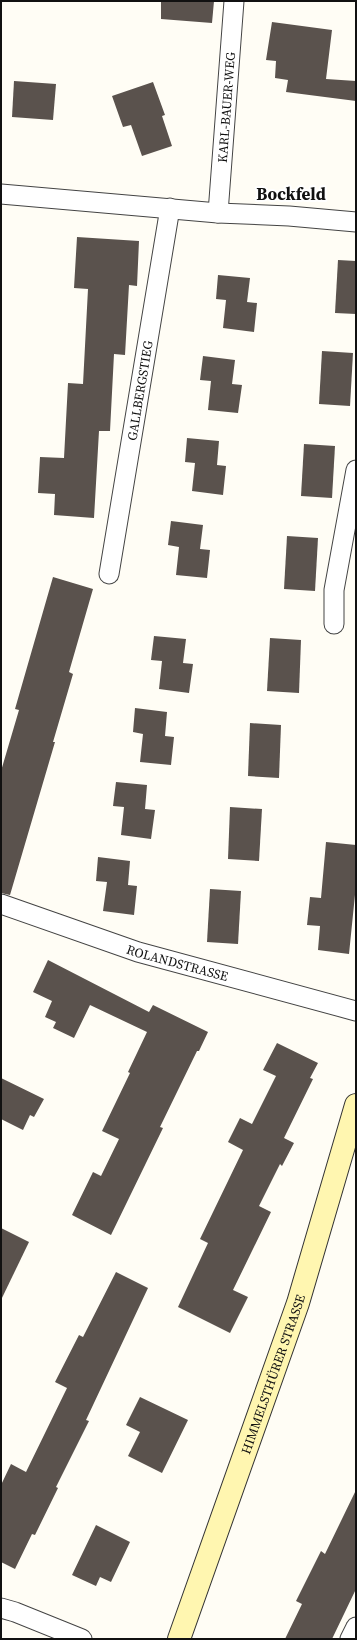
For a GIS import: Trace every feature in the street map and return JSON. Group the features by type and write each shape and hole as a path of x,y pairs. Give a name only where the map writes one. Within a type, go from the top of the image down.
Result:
{"street":[{"name":"KARL-BAUER-WEG","path":"218,213 234,1"},
{"path":"1,194 218,213 289,216 356,222"},
{"name":"GALLBERGSTIEG","path":"109,574 170,208"},
{"path":"334,624 334,590 356,470"},
{"name":"ROLANDSTRASSE","path":"1,904 138,952 356,1011"},
{"name":"HIMMELSTHÜRER STRASSE","path":"178,1639 298,1303 356,1105"},
{"path":"1,1608 15,1612 82,1639"},
{"path":"350,1639 356,1627"}],"building":[{"path":"161,1 214,1 212,23 161,19"},
{"path":"272,22 332,30 326,79 356,81 356,101 286,92 288,80 275,78 276,61 266,60"},
{"path":"14,81 56,84 53,120 12,117"},
{"path":"153,82 165,115 162,116 172,146 142,156 131,125 123,127 112,96"},
{"path":"77,237 139,241 137,286 129,285 125,355 114,354 110,431 99,431 94,518 54,515 55,494 38,493 40,457 64,458 68,383 83,384 88,289 74,288"},
{"path":"338,260 356,261 356,314 335,313"},
{"path":"218,275 250,278 247,302 257,303 254,332 223,328 226,300 216,299"},
{"path":"322,351 353,353 350,406 319,404"},
{"path":"203,356 235,360 232,384 242,385 238,413 208,410 211,381 200,380"},
{"path":"187,438 219,441 217,465 226,466 223,495 192,491 195,463 185,462"},
{"path":"304,444 335,446 332,498 301,496"},
{"path":"171,521 203,525 200,549 210,550 207,578 176,575 179,547 168,545"},
{"path":"287,536 318,538 315,591 284,589"},
{"path":"53,577 93,589 69,672 73,674 53,742 55,742 10,895 1,893 1,771 19,710 15,709"},
{"path":"154,636 186,639 183,663 193,664 189,693 159,689 162,661 151,660"},
{"path":"270,638 301,640 299,693 267,691"},
{"path":"135,708 167,712 165,736 174,737 171,765 140,762 143,734 133,732"},
{"path":"250,723 281,725 279,778 248,776"},
{"path":"116,782 147,785 145,809 155,810 151,839 121,835 124,807 113,806"},
{"path":"230,807 262,809 259,861 228,859"},
{"path":"326,842 356,845 356,885 349,954 318,950 320,926 307,925 310,897 321,898"},
{"path":"98,857 130,861 128,885 137,886 134,915 103,911 107,882 96,881"},
{"path":"210,889 241,891 238,944 207,942"},
{"path":"48,960 149,1012 153,1005 208,1032 199,1051 197,1051 160,1127 163,1128 111,1235 72,1215 93,1172 101,1176 119,1139 102,1131 130,1073 128,1072 147,1032 90,1005 74,1038 53,1028 56,1022 45,1017 52,1001 33,992"},
{"path":"277,1043 318,1063 310,1078 313,1079 284,1138 294,1143 282,1166 280,1164 259,1206 271,1212 233,1290 248,1297 230,1333 178,1307 208,1243 200,1239 243,1150 228,1142 240,1118 252,1124 276,1076 263,1070"},
{"path":"1,1078 44,1099 34,1117 30,1115 23,1130 1,1119"},
{"path":"1,1228 29,1242 1,1300"},
{"path":"116,1272 148,1288 86,1420 89,1421 56,1487 58,1488 35,1535 32,1534 15,1569 1,1562 1,1485 11,1464 26,1472 67,1388 55,1382 79,1335 83,1337"},
{"path":"140,1397 188,1420 162,1473 128,1456 140,1432 126,1425"},
{"path":"356,1490 356,1589 332,1639 285,1639 302,1604 296,1601 321,1551 325,1554"},
{"path":"96,1525 130,1542 111,1582 100,1577 96,1586 72,1575"}],"district":[{"name":"Bockfeld","path":"291,194"}]}
